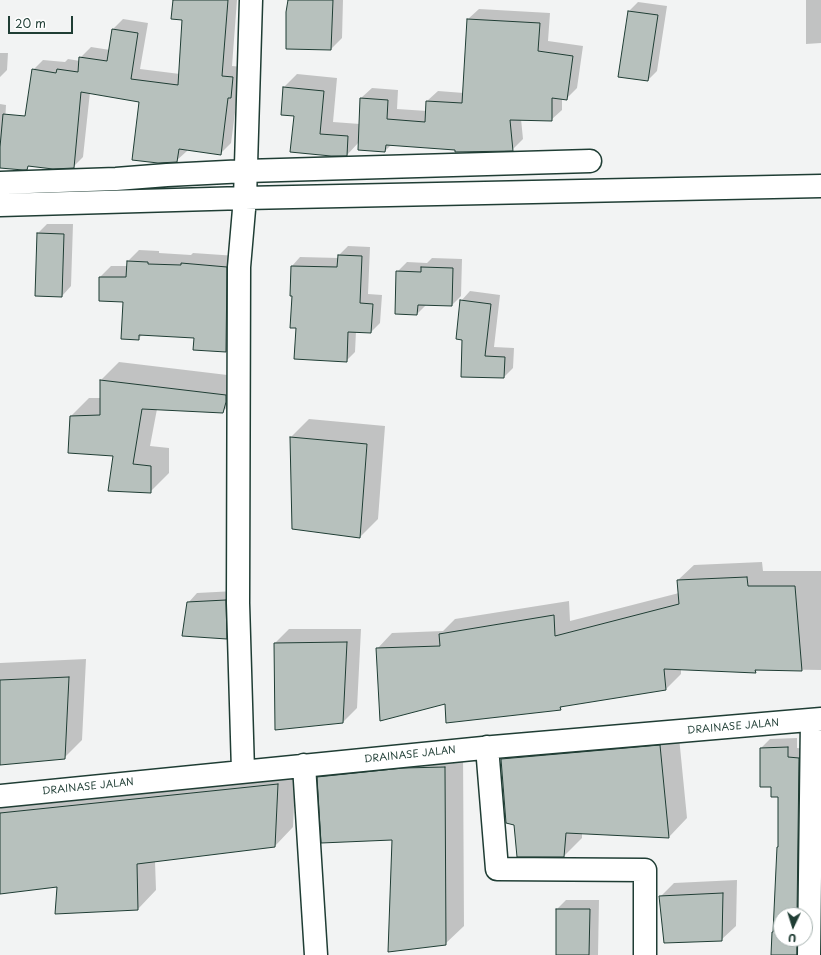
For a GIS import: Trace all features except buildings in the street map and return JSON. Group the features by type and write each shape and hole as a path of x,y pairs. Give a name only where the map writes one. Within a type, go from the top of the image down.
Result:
{"street":[{"path":"243,771 238,603 239,267 245,198 251,0"},
{"path":"0,183 116,179 246,171 590,160"},
{"path":"0,205 245,198 821,186"},
{"path":"809,955 816,720"},
{"name":"DRAINASE JALAN","path":"0,796 487,747 816,720"},
{"path":"487,747 497,869 645,870 645,955"},
{"path":"304,765 316,955"}]}
